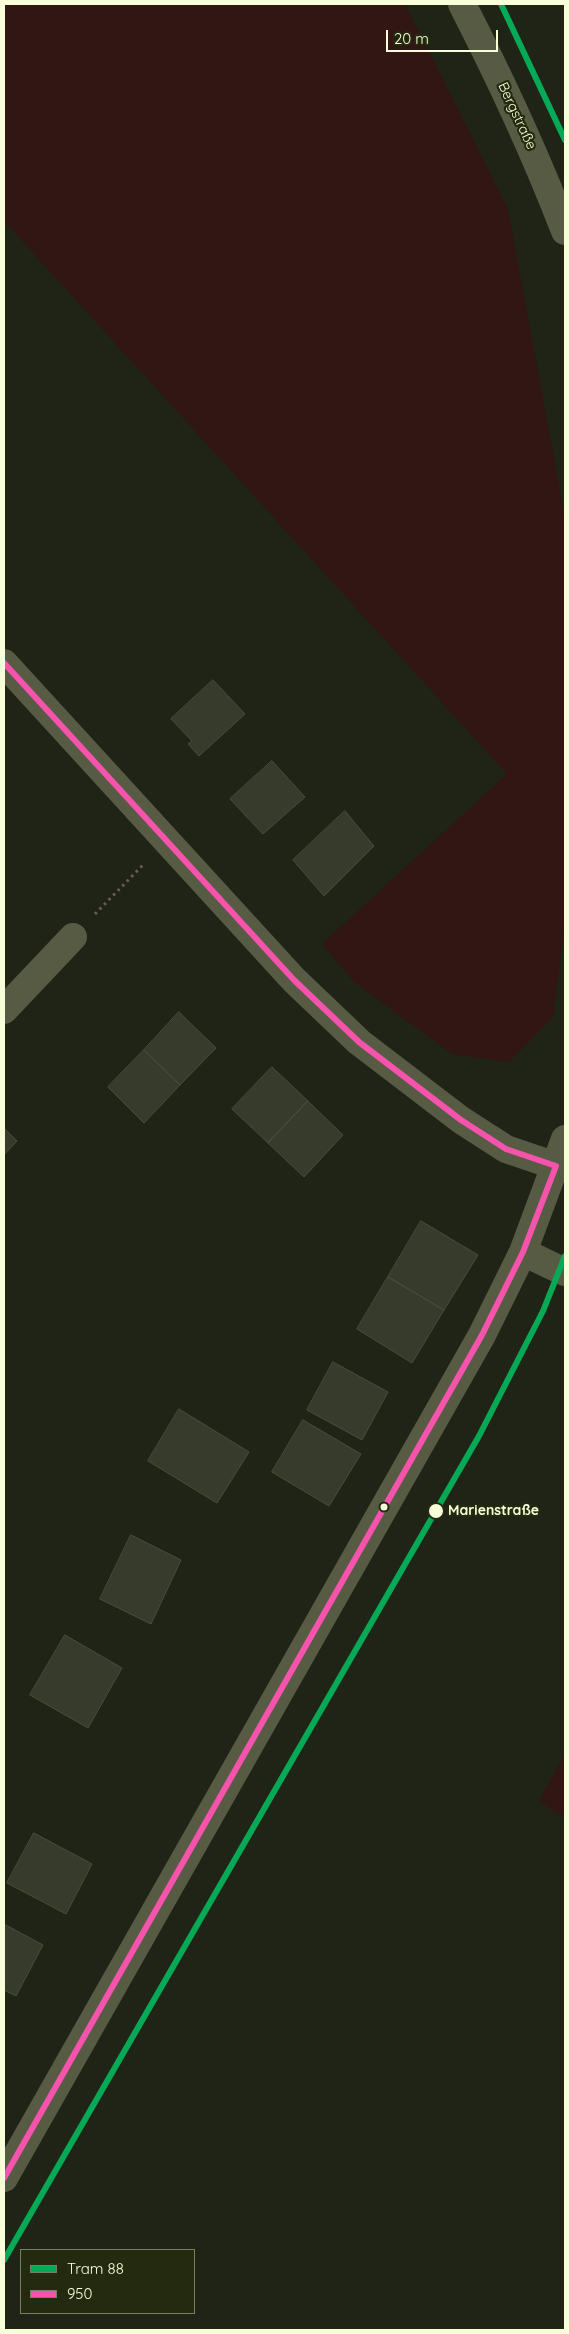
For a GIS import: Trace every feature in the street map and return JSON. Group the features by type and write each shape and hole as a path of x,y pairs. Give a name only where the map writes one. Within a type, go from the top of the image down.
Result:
{"street":[{"name":"Bergstraße","path":"462,4 500,79 544,176 565,231"},
{"path":"4,663 280,966 322,1008 407,1081 484,1137 506,1150 556,1166"},
{"path":"4,1010 73,938"},
{"path":"4,2178 482,1335 523,1252 565,1139"},
{"path":"523,1252 565,1272"}],"path":[{"path":"94,916 118,890"}],"shaded area":[{"path":"4,4 405,4 508,209 565,518 565,925 553,1017 509,1062 452,1054 353,981 322,944 507,774 4,221"},
{"path":"565,1754 565,1819 539,1801"}],"building":[{"path":"213,680 245,714 199,756 188,744 192,741 171,719"},
{"path":"272,761 305,797 263,834 230,799"},
{"path":"345,811 374,846 324,896 293,860"},
{"path":"179,1012 216,1048 180,1085 144,1050"},
{"path":"144,1050 180,1085 144,1123 108,1087"},
{"path":"272,1067 308,1101 268,1143 232,1109"},
{"path":"308,1101 343,1135 304,1177 268,1143"},
{"path":"4,1128 17,1141 4,1155"},
{"path":"421,1221 478,1255 444,1310 388,1277"},
{"path":"388,1277 444,1310 412,1363 357,1329"},
{"path":"333,1362 388,1392 362,1440 307,1410"},
{"path":"179,1409 249,1452 217,1503 148,1461"},
{"path":"303,1420 361,1454 329,1506 272,1472"},
{"path":"131,1535 181,1560 151,1624 100,1599"},
{"path":"65,1635 122,1668 88,1728 30,1695"},
{"path":"34,1833 92,1864 66,1914 7,1883"},
{"path":"4,1924 43,1945 16,1996 4,1990"}],"tram line":[{"name":"88","path":"501,4 565,140"},
{"name":"88","path":"4,2260 479,1436 543,1311 565,1256"}],"transit line":[{"name":"950","path":"4,663 294,980 359,1042 461,1120 506,1149 556,1166"},
{"name":"950","path":"4,2178 482,1335 523,1252 556,1166"}],"place":[{"name":"Marienstraße","path":"436,1511"}]}
